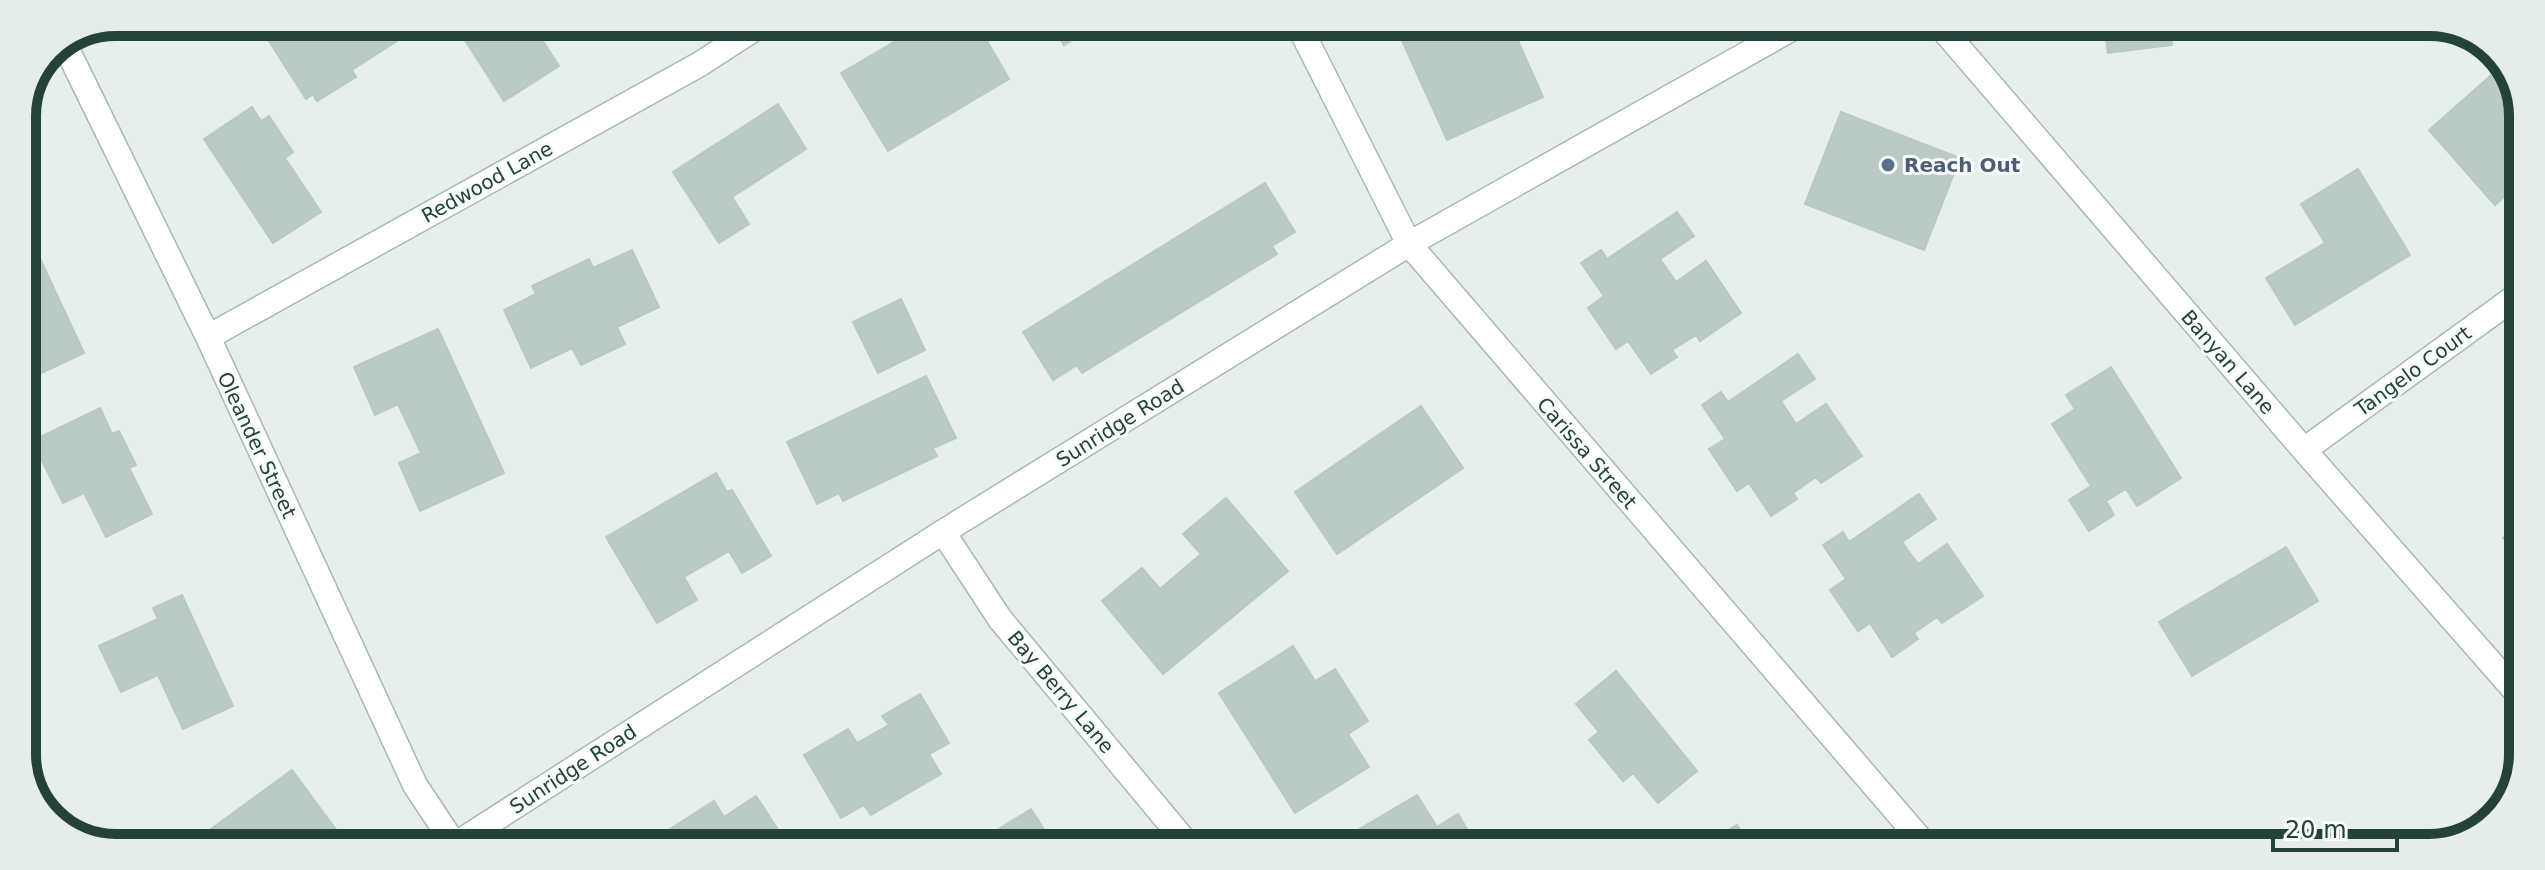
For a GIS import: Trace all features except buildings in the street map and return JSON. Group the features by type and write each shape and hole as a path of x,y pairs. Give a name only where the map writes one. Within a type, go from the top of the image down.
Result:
{"street":[{"name":"Redwood Lane","path":"208,337 700,64 743,36"},
{"name":"Carissa Street","path":"1304,36 1409,244 1916,834"},
{"name":"Sunridge Road","path":"471,834 943,532 1409,244 1778,36"},
{"name":"Banyan Lane","path":"1949,36 2509,684"},
{"name":"Oleander Street","path":"68,51 208,337 415,785 448,834"},
{"name":"Tangelo Court","path":"2304,450 2509,301"},
{"name":"Bay Berry Lane","path":"943,532 1000,619 1179,834"}],"place":[{"name":"Reach Out","path":"1888,165"}]}
